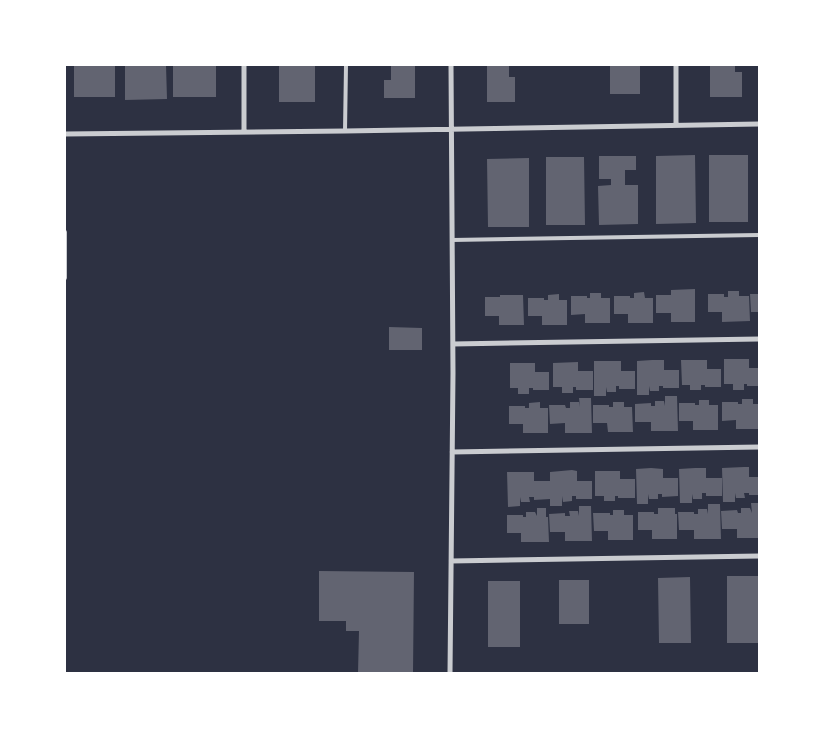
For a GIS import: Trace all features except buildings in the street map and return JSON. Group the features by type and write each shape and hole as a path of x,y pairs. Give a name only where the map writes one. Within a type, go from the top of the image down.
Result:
{"street":[{"path":"244,65 244,132"},
{"path":"450,673 453,344 451,65"},
{"path":"676,65 676,125"},
{"path":"65,134 759,124"},
{"path":"453,344 759,339"},
{"path":"452,452 759,447"},
{"path":"451,560 759,556"}],"lane":[{"path":"346,65 346,131"},
{"path":"65,232 65,278"},
{"path":"452,240 759,236"}]}
